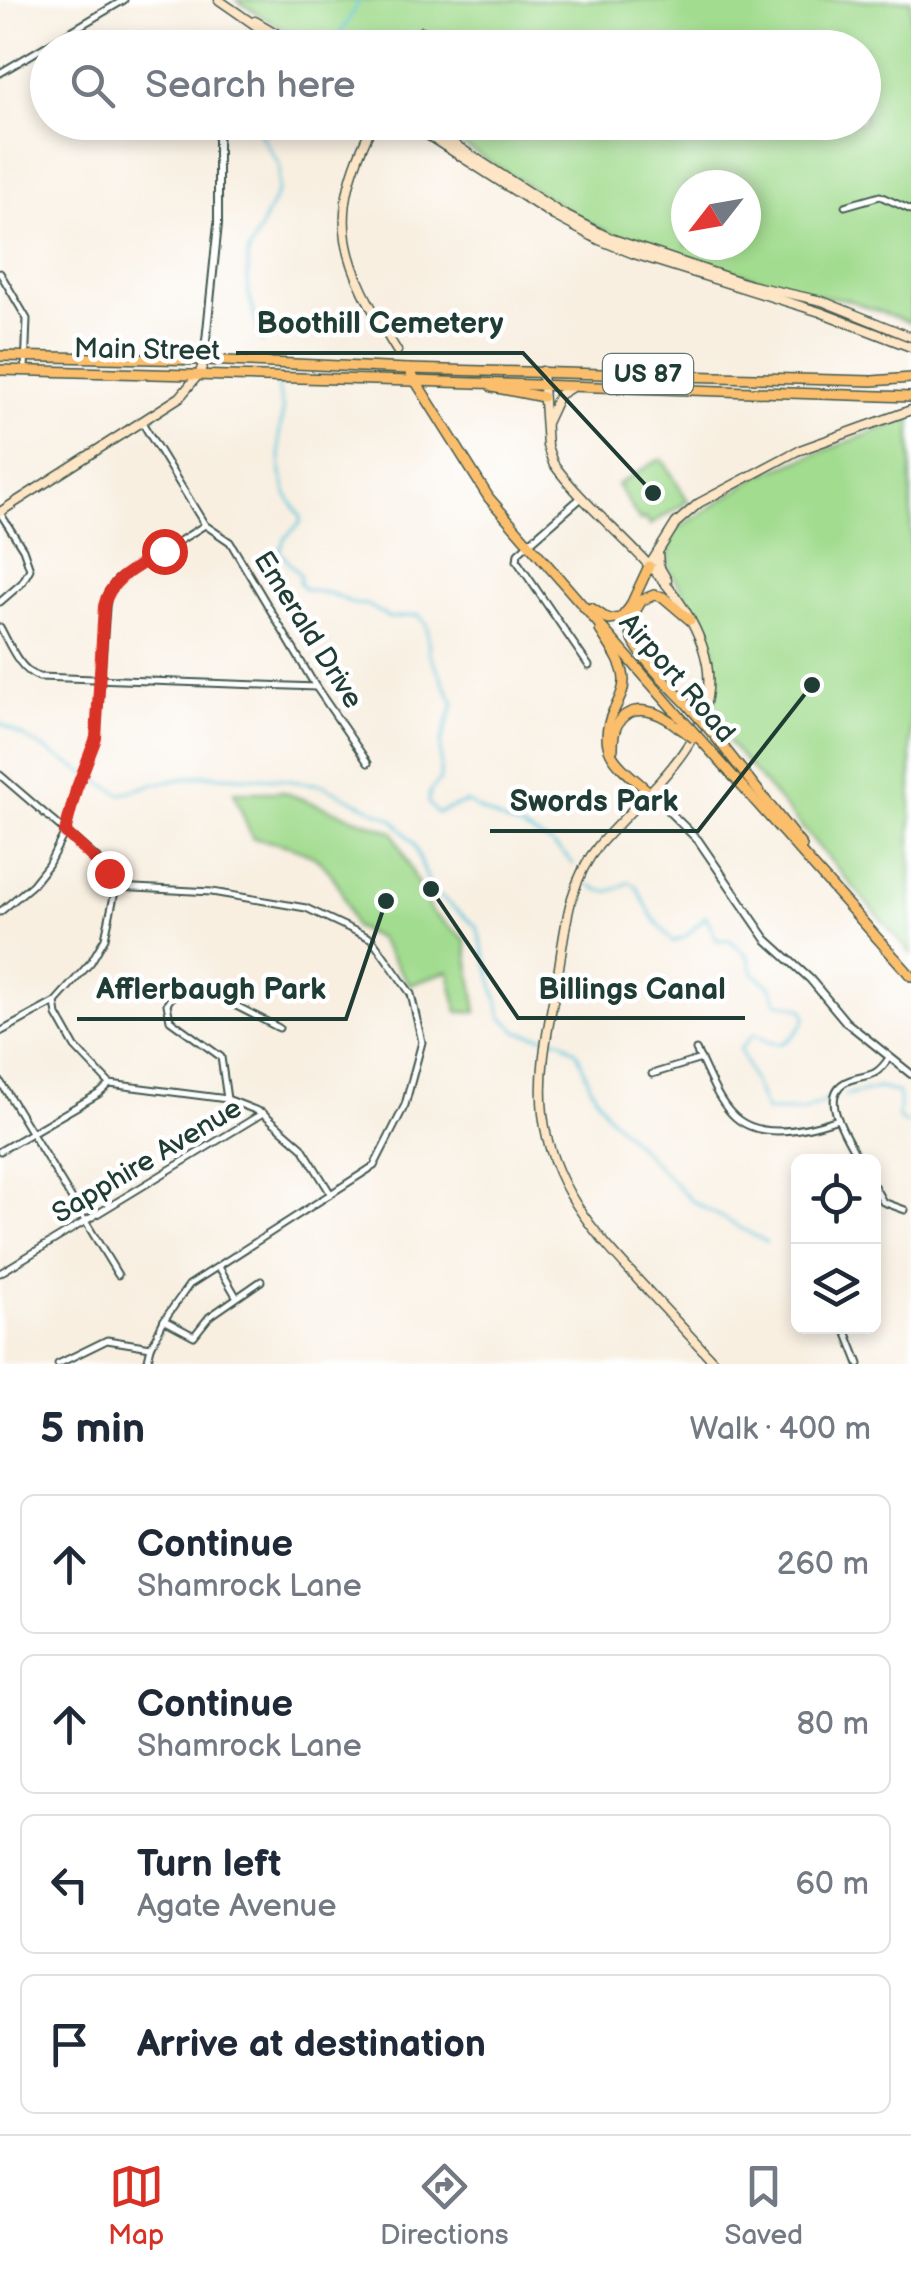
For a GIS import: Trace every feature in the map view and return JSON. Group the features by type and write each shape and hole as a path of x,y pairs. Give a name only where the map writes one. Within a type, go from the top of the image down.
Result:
{"main road":[{"path":"219,0 268,30"},
{"path":"365,140 346,192 347,242 364,296 397,351"},
{"path":"435,140 599,240 820,312 911,347"},
{"path":"447,140 560,214 610,238 750,284 822,301 911,337"},
{"name":"Main Street","path":"0,356 408,369"},
{"path":"0,513 180,397 200,374 204,360"},
{"path":"408,369 413,381"},
{"name":"US 87","path":"408,369 911,378"},
{"name":"Main Street","path":"0,370 413,381"},
{"path":"542,370 547,446 553,463 649,566 690,620"},
{"name":"US 87","path":"413,381 879,398 911,395"},
{"name":"Airport Road","path":"413,381 474,476 528,544 679,722 708,748 911,976"},
{"path":"485,384 543,397"},
{"path":"546,422 560,395 573,386"},
{"path":"572,594 602,616 616,620 630,607 649,566 676,523 699,502 797,450 911,410"},
{"path":"658,552 660,570 690,620 706,660 707,701 688,746 598,846 573,890 548,1030 542,1088 547,1138 570,1198 602,1242 716,1364"},
{"path":"690,620 663,597 654,595 642,600 631,627 632,637 788,826 820,873"},
{"path":"590,613 624,678 606,738 608,749 648,791"},
{"path":"616,761 613,734 618,721 627,714 639,709 679,722"}],"street":[{"path":"73,30 124,0"},
{"path":"0,73 30,55"},
{"path":"204,360 218,224 218,140"},
{"path":"845,206 880,196 911,210"},
{"path":"0,272 27,319 25,370"},
{"path":"397,351 408,369"},
{"name":"Emerald Drive","path":"142,424 205,526 230,542 316,688 368,763"},
{"path":"582,498 518,553 517,561 589,666"},
{"path":"0,513 23,549 30,569 22,583 0,602"},
{"path":"0,912 48,866 65,832 96,738 104,606 111,586 205,526"},
{"path":"0,627 30,674 316,688"},
{"path":"0,775 100,861 116,888 105,938 90,962 55,1002 0,1032"},
{"path":"648,791 698,840 766,940 810,979 846,1022 911,1074"},
{"path":"116,888 212,892 306,908 372,939 411,994 422,1042 405,1106 374,1166 189,1285 164,1320 151,1346 148,1364"},
{"path":"228,1099 221,1057 170,1020 166,1004 173,994 183,989 198,991 279,1028"},
{"path":"55,1002 57,1014 75,1047 110,1084 228,1099 264,1113 302,1147 331,1194"},
{"path":"696,1050 729,1112 750,1128 790,1130 838,1119"},
{"path":"652,1074 700,1058"},
{"path":"856,1154 834,1106 837,1088 845,1082 877,1074 889,1058"},
{"path":"0,1081 118,1276"},
{"path":"0,1151 110,1084"},
{"name":"Sapphire Avenue","path":"0,1273 264,1113"},
{"path":"881,1198 904,1210"},
{"path":"219,1268 236,1296"},
{"path":"164,1320 194,1336 209,1317 261,1281"},
{"path":"847,1334 860,1364"},
{"path":"58,1364 107,1340 151,1346"}],"green space":[{"path":"236,0 911,0 911,323 845,299 813,295 696,260 761,260 761,170 671,170 671,253 619,237 583,220 455,140 881,140 881,30 285,30"},
{"path":"911,418 911,954 713,724 714,647 667,564 673,532 760,475"},
{"path":"663,460 688,501 650,525 645,518 640,521 617,485"},
{"path":"234,792 283,792 393,832 431,912 465,939 477,1012 458,1012 449,971 410,985 378,938 354,927 339,887 321,862 293,848 252,838"}],"waterway":[{"path":"342,30 360,0"},
{"path":"262,343 248,291 248,254 278,191 280,166 264,140"},
{"path":"277,385 283,410 279,437 281,474 288,497 301,517 279,551 300,575 304,589 368,605 389,618 419,615 427,626 429,653 454,703 441,742 440,780 430,791 428,803 437,813 467,802 550,843 573,864"},
{"path":"0,723 121,794 203,775 276,779 322,785 394,820 414,844 431,889 477,927 502,1017 518,1032 561,1040 577,1052 607,1114 692,1201 766,1242"},
{"path":"591,885 605,891 629,882 636,886 652,916 673,942 686,936 706,916 717,940 730,940 748,956 753,973 771,987 777,1002 801,1008 806,1015 796,1033 783,1043 772,1043 754,1034 740,1049 766,1111 803,1111 826,1101"},
{"path":"845,1096 878,1088 897,1092 900,1121 911,1124"}],"place":[{"name":"Boothill Cemetery","path":"653,493"},
{"name":"Swords Park","path":"812,685"},
{"name":"Billings Canal","path":"431,889"},
{"name":"Afflerbaugh Park","path":"386,901"}],"route":[{"path":"109,873 65,832 96,738 107,594 117,580 164,551"}]}
